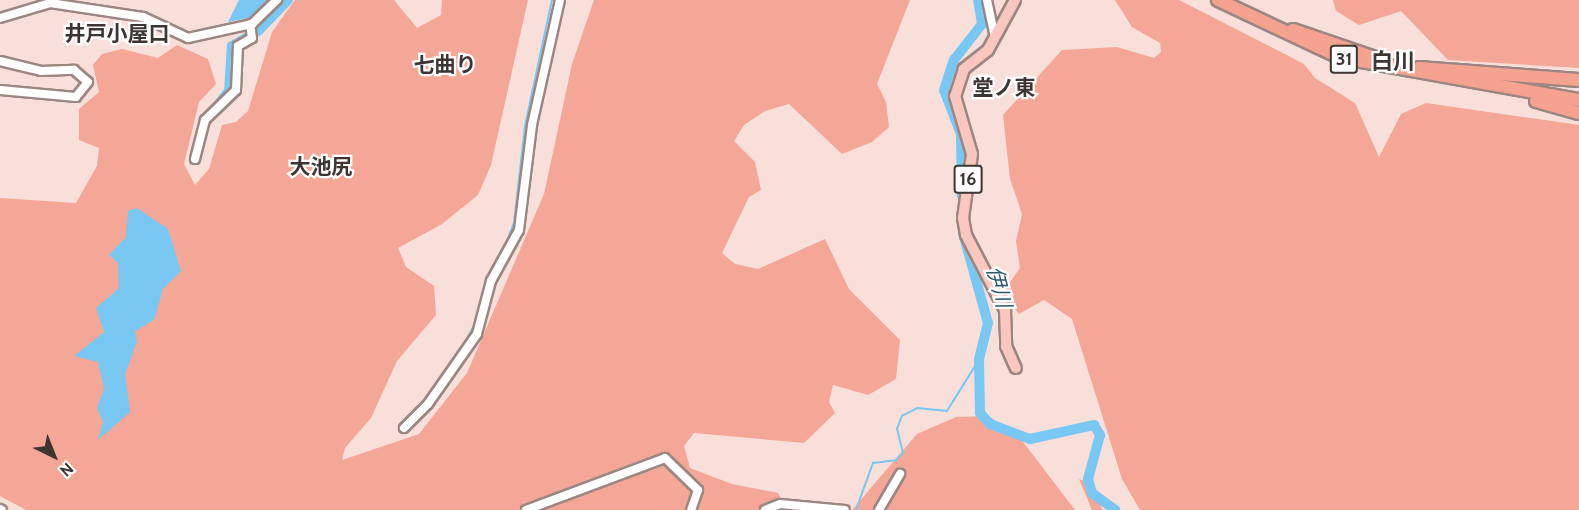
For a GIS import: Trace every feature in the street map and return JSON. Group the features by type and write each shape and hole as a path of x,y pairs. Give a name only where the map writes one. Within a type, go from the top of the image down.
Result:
{"highway":[{"name":"31","path":"1218,0 1339,57 1480,86 1579,113"},
{"name":"31","path":"1232,0 1312,38 1378,60 1493,76"},
{"path":"1493,76 1579,80"},
{"path":"1493,76 1579,87"},
{"name":"31","path":"1480,86 1579,100"}],"main road":[{"name":"16","path":"1015,0 994,33 988,50 964,69 955,96 972,154 963,218 977,260 1005,310 1006,346 1016,368"}],"street":[{"path":"0,18 50,3 143,17 188,39 250,24 277,0"},
{"path":"404,428 428,404 477,334 490,281 519,230 532,125 560,0"},
{"path":"987,0 994,33"},
{"path":"195,159 205,120 236,90 238,46 252,38 250,24"},
{"path":"0,61 41,70 74,70 88,82 76,98 0,90"},
{"path":"526,510 665,458 698,490 691,510"},
{"path":"879,510 900,474"},
{"path":"765,510 780,504 845,510"}],"shaded area":[{"path":"295,0 394,0 417,28 441,15 442,0 528,0 491,165 478,195 442,224 398,248 406,267 434,286 436,315 397,361 371,418 345,448 342,460 419,434 467,373 544,194 572,64 594,0 910,0 877,84 886,102 889,127 872,142 842,154 789,104 765,111 744,125 734,141 755,162 761,190 749,197 722,253 735,264 758,269 825,239 849,289 900,340 896,379 868,395 833,385 829,402 835,413 804,443 694,433 684,446 690,468 732,484 778,493 787,510 26,510 0,496 0,198 76,203 97,166 99,148 79,140 79,109 99,92 93,65 102,54 122,49 158,58 177,45 208,59 216,84 199,102 184,164 195,185 209,169 222,125 236,122 248,111 272,32"},
{"path":"1115,0 1179,0 1304,64 1315,78 1355,103 1379,157 1401,114 1426,103 1579,125 1579,510 1140,510 1122,479 1072,319 1044,300 1019,314 1003,292 1020,268 1016,241 1022,214 1010,179 1003,115 1062,50 1117,47 1154,58 1161,52 1160,43 1132,27"},
{"path":"1333,0 1579,0 1579,68 1448,60 1401,11 1359,25 1336,11"},
{"path":"988,416 1017,434 1075,510 852,510 917,434 956,417"},
{"path":"1079,479 1087,482 1103,510 1092,510"}],"water":[{"path":"239,0 269,0 254,17 228,22"},
{"path":"137,208 168,229 181,271 163,289 154,320 135,331 137,342 125,374 130,412 98,440 103,422 97,408 104,389 98,362 74,356 104,332 96,308 119,288 118,263 109,255 126,237 128,211"}],"waterway":[{"name":"白川","path":"221,101 229,91 232,46 258,31 288,0"},
{"path":"504,249 514,223 525,126 552,0"},
{"name":"伊川","path":"962,196 961,134 944,90 954,60 982,24 978,0"},
{"name":"伊川","path":"963,233 988,323 979,360 980,413 990,424 1030,439 1094,425 1100,435 1088,479 1092,493 1115,510"},
{"path":"461,350 477,320"},
{"path":"856,510 873,463 896,460 903,453 897,429 902,416 918,408 947,411 979,360"}],"district":[{"name":"井戸小屋口","path":"117,34"},
{"name":"白川","path":"1393,62"},
{"name":"七曲り","path":"445,65"},
{"name":"堂ノ東","path":"1004,88"},
{"name":"大池尻","path":"321,167"}]}
